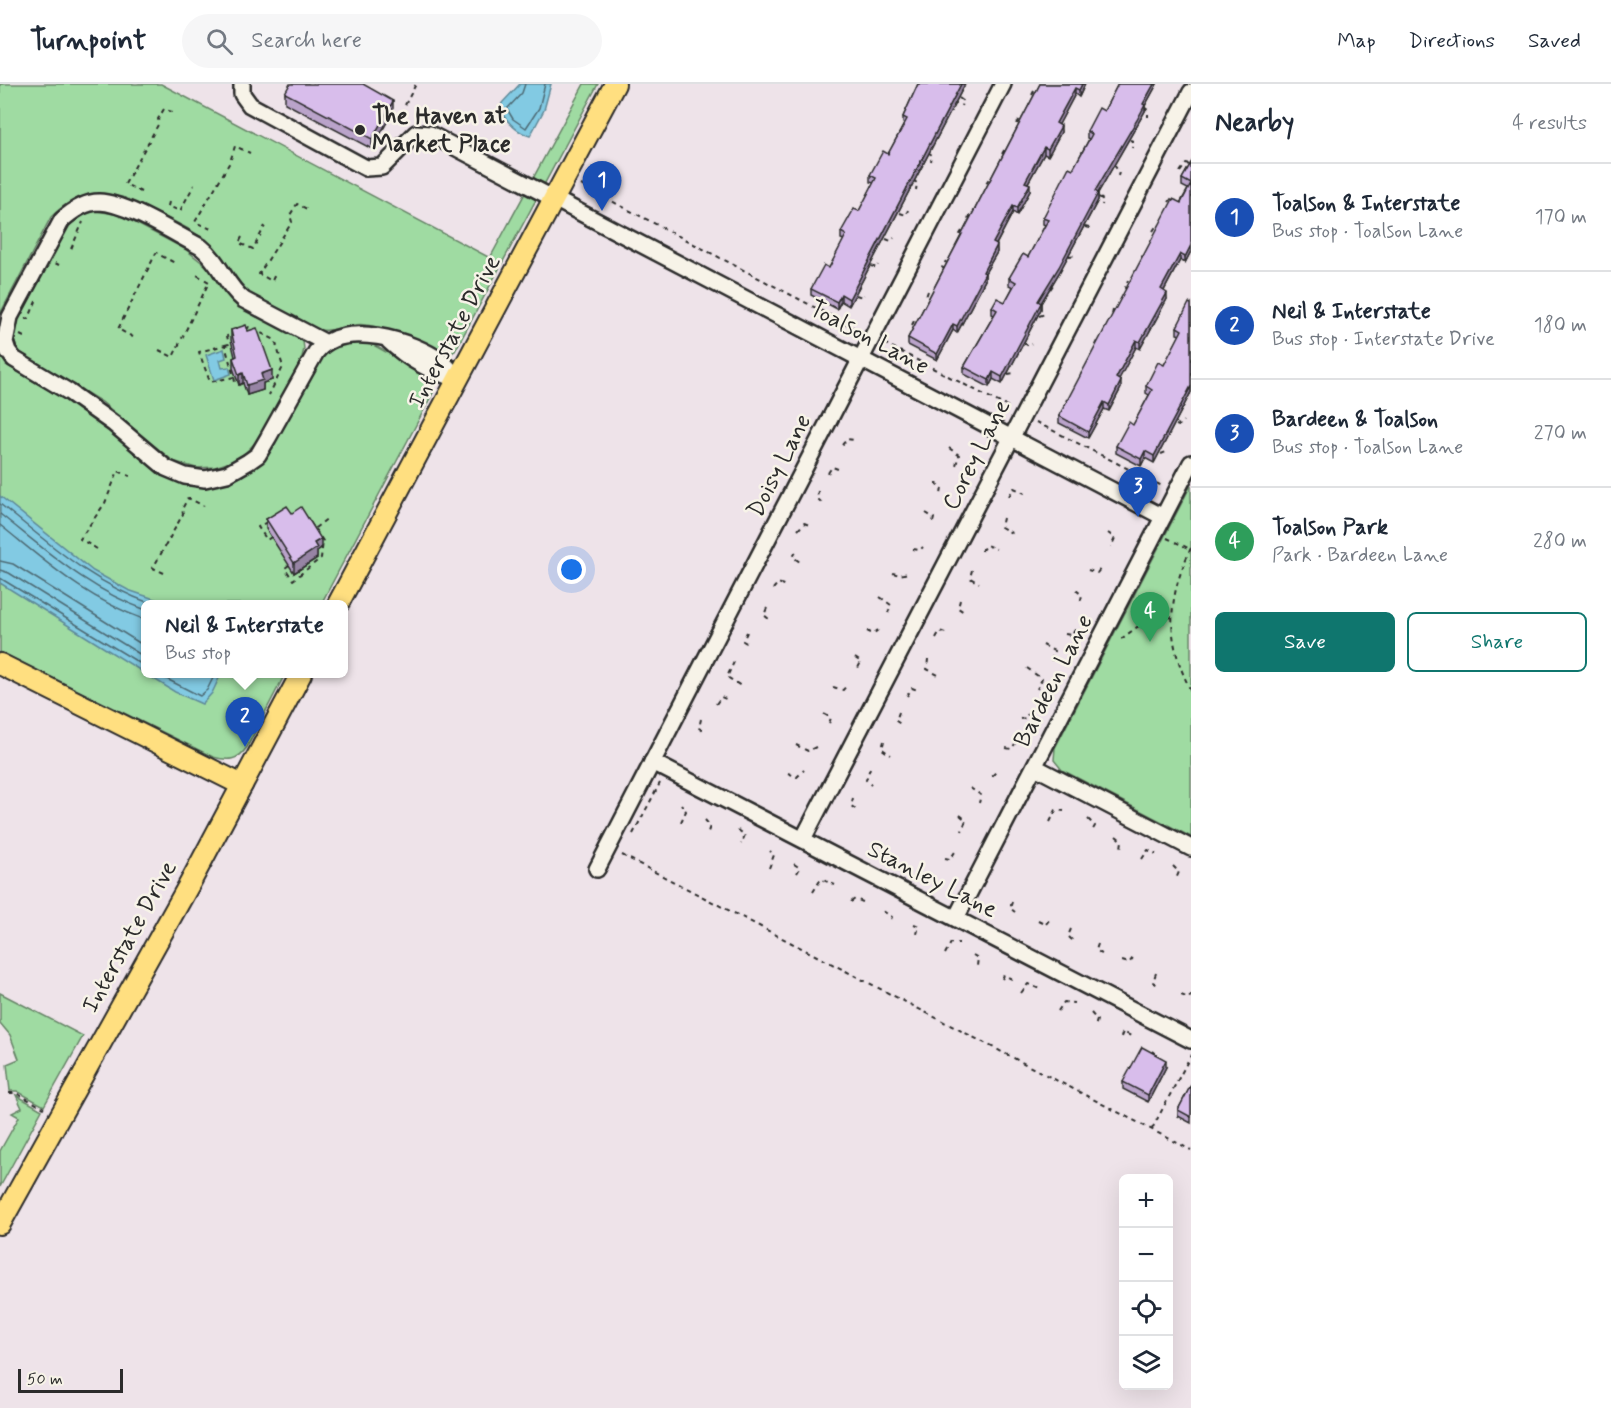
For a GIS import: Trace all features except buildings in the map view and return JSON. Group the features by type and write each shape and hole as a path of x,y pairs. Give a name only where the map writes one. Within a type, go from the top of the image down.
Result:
{"main road":[{"name":"Interstate Drive","path":"340,600 615,84"},
{"path":"0,664 242,785"},
{"name":"Interstate Drive","path":"0,1224 299,678"}],"street":[{"name":"Toalson Lane","path":"242,84 242,94 250,105 366,168 382,167 416,133 430,134 1163,517"},
{"name":"Doisy Lane","path":"597,869 1003,84"},
{"name":"Corey Lane","path":"803,839 1191,92"},
{"path":"324,342 234,293 217,263 201,247 133,213 98,202 85,205 62,220 10,317 5,342 14,359 69,392 166,468 185,476 205,479 228,474 258,455 324,342 354,333 389,341 416,362 436,373 458,379"},
{"name":"Bardeen Lane","path":"956,918 1191,463"},
{"name":"Stanley Lane","path":"652,762 1191,1040"},
{"path":"1035,767 1191,848"}],"path":[{"path":"405,105 416,84"},
{"path":"1032,95 1036,88 1040,89"},
{"path":"959,98 963,101 961,105"},
{"path":"1143,106 1148,110 1148,117"},
{"path":"141,192 125,184 159,123 158,119 164,109 172,112"},
{"path":"1017,124 1021,117 1025,119"},
{"path":"1130,140 1133,141 1132,148"},
{"path":"211,230 195,222 230,162 235,146 250,153"},
{"path":"1002,154 1005,147 1009,148"},
{"path":"928,152 932,155 931,161"},
{"path":"1180,171 1186,164 1191,165"},
{"path":"1114,165 1119,171 1118,176"},
{"path":"986,183 990,177 995,178"},
{"path":"909,178 917,183 916,190"},
{"path":"577,184 863,332"},
{"path":"170,202 168,206 180,212 194,185"},
{"path":"1099,197 1103,200 1102,205"},
{"path":"1169,202 1172,198 1176,200"},
{"path":"274,276 272,281 259,274 284,237 292,222 290,215 297,204 307,209"},
{"path":"900,213 906,215 908,210"},
{"path":"968,219 973,212"},
{"path":"71,249 85,218"},
{"path":"1085,227 1089,228 1092,225"},
{"path":"1153,231 1157,225 1162,226"},
{"path":"242,237 239,243 253,249 265,226"},
{"path":"962,231 959,236 963,238"},
{"path":"886,238 891,241 894,238"},
{"path":"1142,252 1140,258 1144,261"},
{"path":"133,336 118,329 156,253 175,263"},
{"path":"1069,256 1077,255"},
{"path":"946,261 942,267 946,271"},
{"path":"871,266 877,268 878,266"},
{"path":"159,350 173,357 186,331 209,282 195,274"},
{"path":"1128,280 1125,288 1128,290"},
{"path":"1040,291 1047,294 1053,285"},
{"path":"928,291 926,297 930,300"},
{"path":"856,295 862,297 864,295"},
{"path":"1113,310 1112,315 1114,316"},
{"path":"1039,316 1046,314"},
{"path":"914,321 911,327 915,330"},
{"path":"234,377 213,384 210,382 199,352 229,344 227,336 249,327 275,340 283,367 269,395"},
{"path":"880,341 1015,411"},
{"path":"1097,341 1095,347 1098,349"},
{"path":"1024,343 1029,346 1032,344"},
{"path":"225,345 235,382"},
{"path":"230,364 235,363"},
{"path":"1082,370 1079,376 1082,378"},
{"path":"1008,374 1015,373"},
{"path":"1066,408 1064,406 1067,399"},
{"path":"1033,420 1167,489"},
{"path":"1176,425 1179,426 1183,421"},
{"path":"842,445 848,439 854,440"},
{"path":"949,448 959,455 956,465"},
{"path":"1161,454 1169,451"},
{"path":"828,473 832,466 841,470"},
{"path":"97,549 80,539 105,502 118,471 130,476"},
{"path":"936,483 942,487 941,495"},
{"path":"1009,496 1014,488 1025,493"},
{"path":"818,491 817,498 822,503"},
{"path":"164,573 153,568 183,514 182,509 188,498 204,506"},
{"path":"926,513 934,518 932,526"},
{"path":"289,565 285,568 293,580 321,558 324,541 306,514"},
{"path":"271,537 267,540 258,527 274,518"},
{"path":"315,528 328,518"},
{"path":"1003,518 1001,527 1013,534"},
{"path":"798,530 804,523 812,526"},
{"path":"1108,533 1115,538 1111,547"},
{"path":"1165,537 1191,549 1173,596 1172,617 1174,647 1191,691"},
{"path":"981,552 986,545 996,549"},
{"path":"913,549 920,550 923,547"},
{"path":"796,552 793,557 800,562"},
{"path":"1088,570 1097,573 1101,568"},
{"path":"972,570 970,578 979,583"},
{"path":"893,573 899,575 908,573"},
{"path":"773,589 778,583 786,586"},
{"path":"1076,590 1082,595 1080,604"},
{"path":"880,597 891,605 888,613"},
{"path":"960,600 958,608 964,612"},
{"path":"767,608 764,615 769,620"},
{"path":"1121,639 1144,622 1172,617"},
{"path":"1065,634 1072,635 1076,628"},
{"path":"867,631 873,634 878,630"},
{"path":"936,638 940,631 948,634"},
{"path":"747,632 743,640 750,645"},
{"path":"1043,645 1054,651 1051,664"},
{"path":"855,658 861,662 857,670"},
{"path":"928,659 926,667 940,676"},
{"path":"734,662 727,677 741,686"},
{"path":"1027,668 1042,679 1037,689"},
{"path":"833,687 843,690 847,685"},
{"path":"907,696 912,688 920,691"},
{"path":"716,704 722,697 729,700"},
{"path":"899,712 896,721 902,725"},
{"path":"824,714 831,718 828,726"},
{"path":"1020,719 1026,718 1028,714"},
{"path":"701,719 699,728 705,732"},
{"path":"884,741 882,749 891,755"},
{"path":"1006,748 1011,749 1016,744"},
{"path":"796,746 808,752 816,747"},
{"path":"870,768 866,780 871,786"},
{"path":"788,773 797,777 804,770"},
{"path":"992,776 998,770"},
{"path":"632,836 662,779"},
{"path":"970,788 981,795 979,803"},
{"path":"853,798 851,806 857,810"},
{"path":"681,804 686,811 681,822"},
{"path":"1050,822 1056,810 1064,811"},
{"path":"960,815 966,820 962,831"},
{"path":"1088,819 1095,826 1091,833"},
{"path":"705,820 710,826 708,832"},
{"path":"738,830 744,835 741,844"},
{"path":"1116,836 1122,841 1121,848"},
{"path":"627,846 621,856 1191,1150"},
{"path":"1142,860 1148,850 1156,854"},
{"path":"769,868 774,855 770,851"},
{"path":"945,858 950,859 955,852"},
{"path":"794,864 800,868 797,873"},
{"path":"1173,866 1179,872 1176,879"},
{"path":"813,892 821,879 835,885"},
{"path":"850,903 855,899 863,902"},
{"path":"1012,902 1010,908 1015,912"},
{"path":"883,911 892,917 890,922"},
{"path":"1038,920 1046,924 1050,919"},
{"path":"914,924 919,926 917,934"},
{"path":"1071,929 1068,936 1074,942"},
{"path":"945,954 951,944 959,943"},
{"path":"1098,944 1096,950 1103,955"},
{"path":"973,955 978,958 977,966"},
{"path":"1122,962 1129,963 1133,958"},
{"path":"1156,974 1153,982 1159,986"},
{"path":"1002,979 1004,975 1012,979"},
{"path":"1021,993 1028,984 1042,990"},
{"path":"1181,995 1189,998 1191,995"},
{"path":"1058,1011 1064,1002 1074,1003"},
{"path":"1091,1013 1097,1020 1095,1027"},
{"path":"1121,1036 1123,1032 1133,1037"},
{"path":"1152,1051 1161,1056 1158,1060"},
{"path":"1152,1130 1191,1055"},
{"path":"9,1093 16,1092 45,1108"}],"green space":[{"path":"0,84 161,84 490,258 584,84 598,84 455,351 446,356 397,333 376,327 352,325 327,330 315,329 268,306 243,288 217,252 196,233 133,202 106,194 79,197 51,217 0,314"},
{"path":"97,211 120,215 185,249 210,269 232,300 303,341 301,361 257,441 233,461 215,467 196,468 173,461 102,402 19,352 15,345 13,338 16,324 66,228 86,213"},
{"path":"368,342 431,377 434,391 323,600 141,600 141,678 283,678 247,747 240,755 228,759 213,757 0,652 0,354 6,365 61,397 107,428 168,478 190,486 209,486 241,477 264,458 322,355 342,343"},
{"path":"1191,485 1191,837 1062,770 1054,760 1055,748"},
{"path":"0,993 83,1036 44,1106 17,1091 10,1091 7,1064 19,1059 10,1035 0,1023"},
{"path":"16,1095 42,1110 0,1187 0,1151 19,1117 12,1113 22,1108"}],"water":[{"path":"520,84 551,84 544,110 530,136 516,129 500,111 502,103"},
{"path":"224,349 226,358 220,360 222,368 229,367 231,374 214,380 206,355"},
{"path":"0,496 93,571 128,590 157,600 141,600 141,671 0,583"},
{"path":"152,678 219,678 212,693 202,704 175,692"}],"place":[{"name":"The Haven at Market Place","path":"360,130"},
{"name":"Toalson & Interstate","path":"602,211"},
{"name":"Bardeen & Toalson","path":"1138,517"},
{"name":"Toalson Park","path":"1150,642"},
{"name":"Neil & Interstate","path":"245,747"}]}
